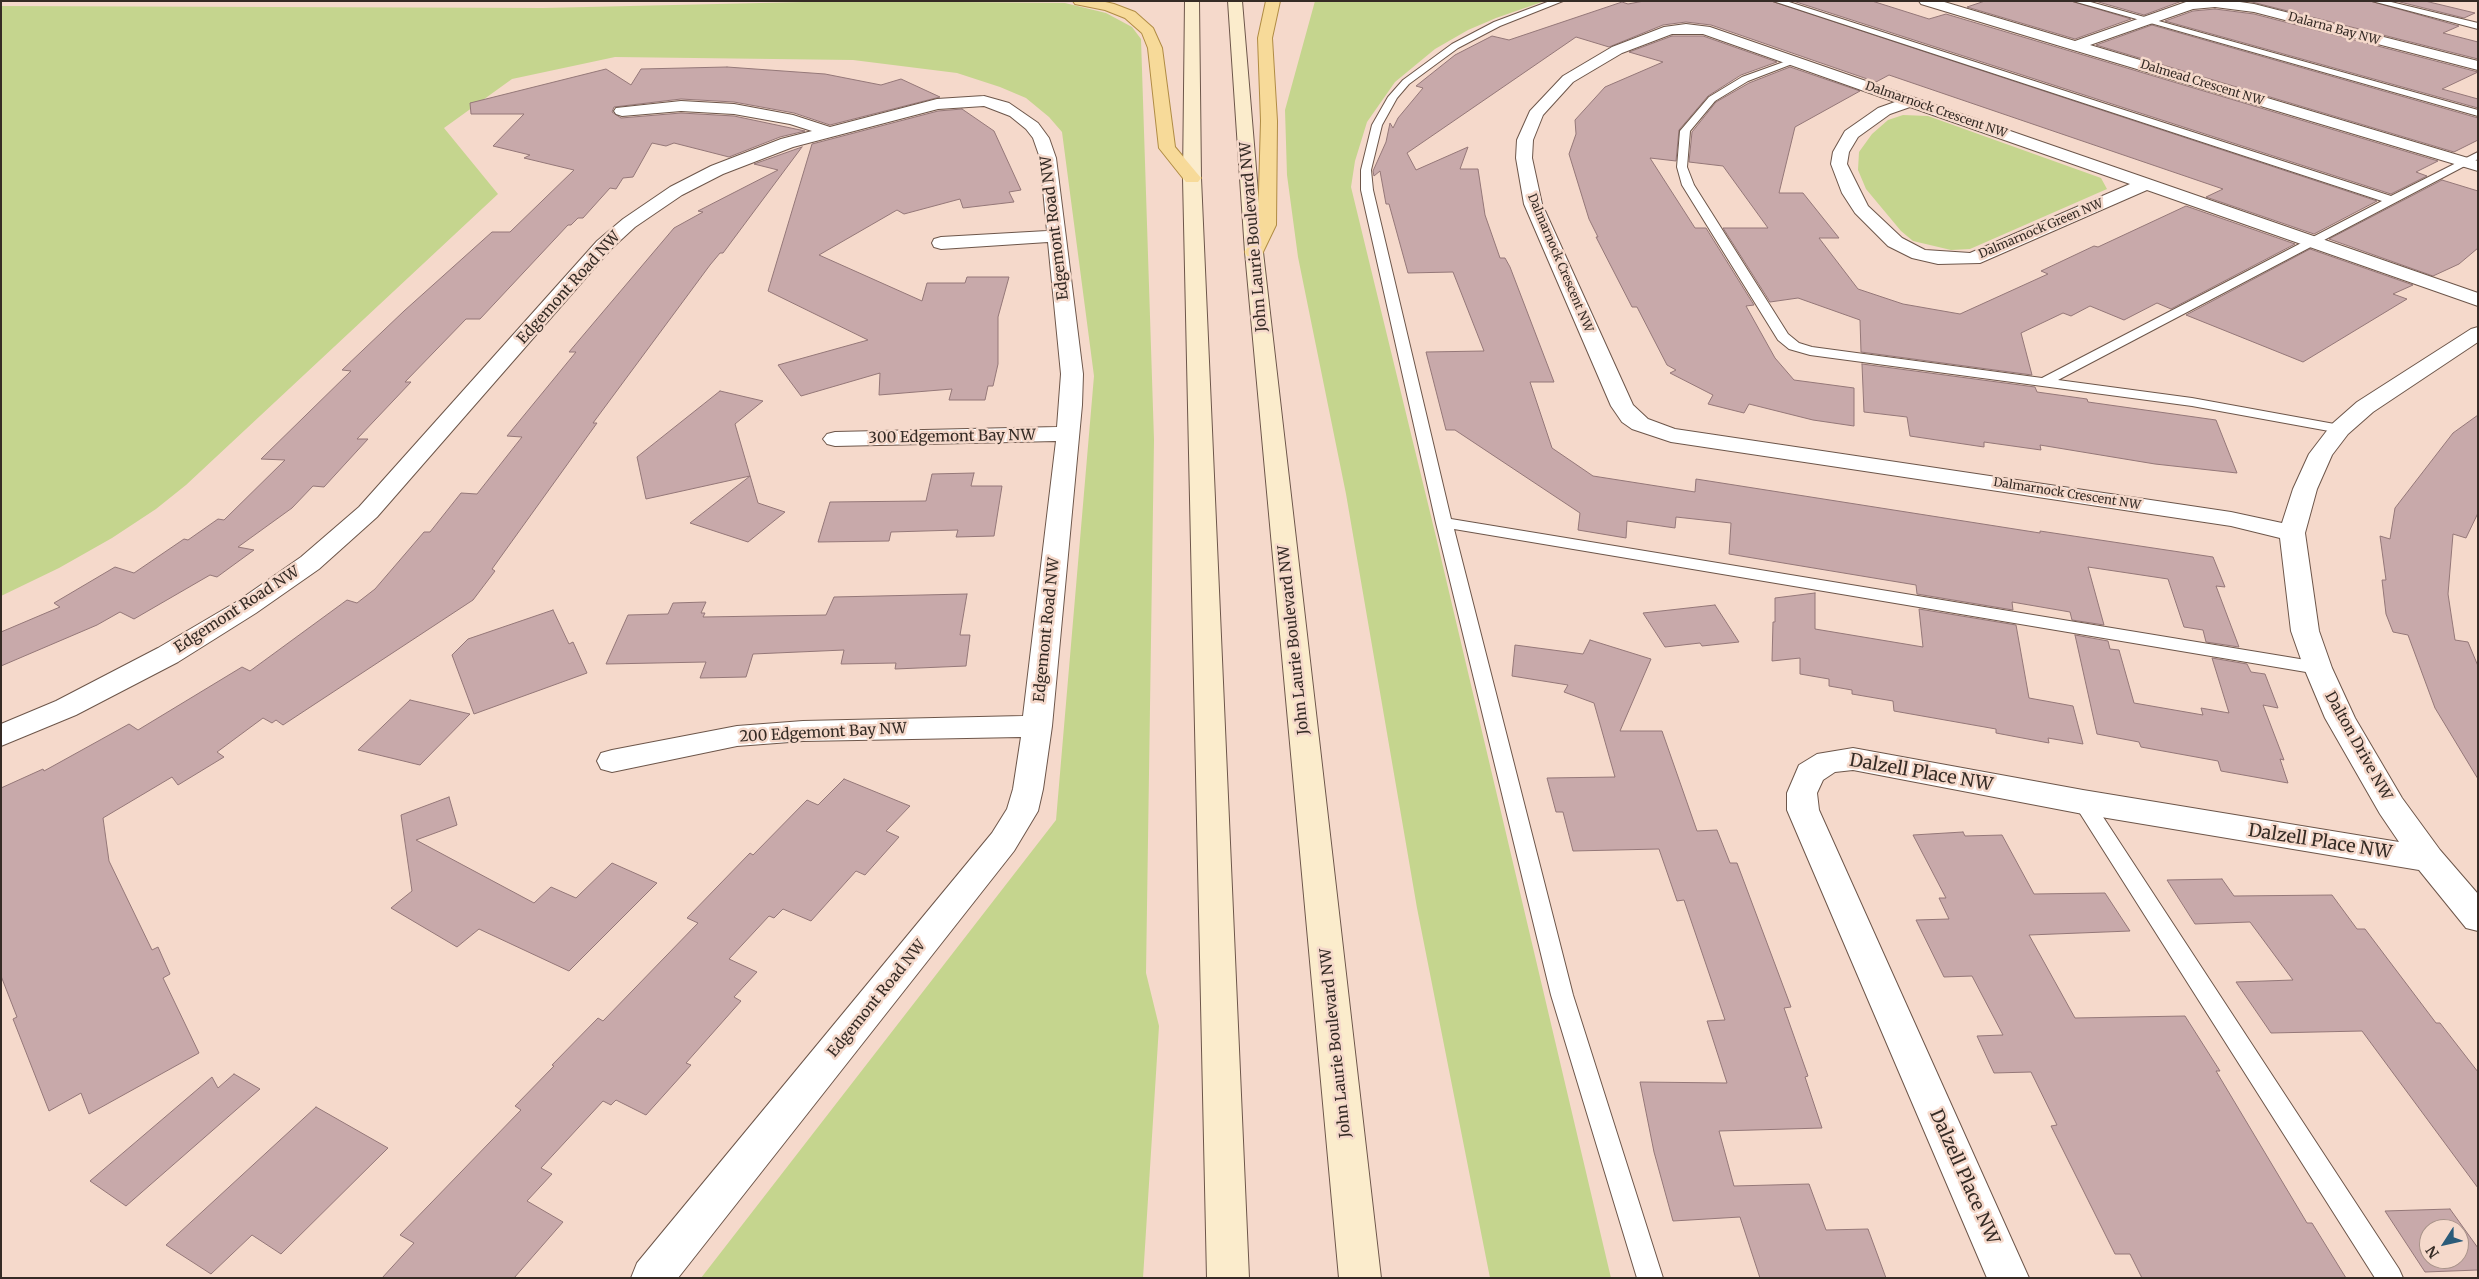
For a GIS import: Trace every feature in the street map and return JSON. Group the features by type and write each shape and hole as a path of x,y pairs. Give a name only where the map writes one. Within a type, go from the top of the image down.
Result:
{"main road":[{"path":"1080,1 1110,7 1130,15 1148,31 1154,48 1167,148 1192,178"},
{"path":"1192,1 1192,178 1228,1278"},
{"name":"John Laurie Boulevard NW","path":"1235,1 1254,252 1360,1278"},
{"path":"1254,252 1266,225 1269,121 1264,38 1273,1"}],"street":[{"name":"Dalmead Crescent NW","path":"1926,1 2474,161"},
{"name":"Dalarna Bay NW","path":"2075,46 2197,4 2236,5 2478,66"},
{"name":"Dalmarnock Crescent NW","path":"2292,533 2231,519 1671,434 1647,427 1630,417 1622,406 1533,204 1527,185 1524,158 1525,140 1536,114 1568,79 1588,65 1617,50 1674,29 1696,29 1714,32 2478,300"},
{"name":"Edgemont Road NW","path":"1,736 66,708 168,655 247,607 310,563 368,512 604,245 629,223 676,191 716,170 787,143 827,131 953,102 984,101 1003,106 1032,126 1045,146 1048,158 1072,374 1068,434 1037,726 1028,788 1022,811 1003,842 652,1278"},
{"name":"Dalmarnock Green NW","path":"1910,101 1884,111 1851,134 1842,152 1839,164 1861,209 1895,242 1919,254 1938,258 1973,259 2146,184"},
{"path":"622,111 681,106 734,109 784,118 827,131"},
{"path":"941,243 1057,236"},
{"name":"Dalton Drive NW","path":"2478,333 2364,407 2340,429 2321,454 2305,489 2292,533 2306,631 2318,668 2340,718 2388,801 2428,860 2478,918"},
{"name":"300 Edgemont Bay NW","path":"835,439 1068,434"},
{"name":"200 Edgemont Bay NW","path":"612,761 737,736 803,731 1037,726"},
{"name":"Dalzell Place NW","path":"2008,1278 1803,810 1802,793 1810,773 1817,768 1838,760 1853,760 2083,802 2428,860"}],"lane":[{"path":"1559,1 1497,24 1455,46 1429,63 1406,82 1393,97 1377,124 1366,170 1370,208 1444,523 1562,996 1650,1278"},
{"path":"1776,1 2392,200"},
{"path":"2077,1 2478,113"},
{"path":"2376,1 2478,26"},
{"path":"1795,61 1744,79 1712,99 1685,132 1682,166 1688,185 1783,337 1794,346 1810,351 2192,402 2340,429"},
{"path":"2044,382 2392,200 2474,161"},
{"path":"1444,523 2318,668"},
{"path":"2083,802 2390,1278"}],"green space":[{"path":"848,1 1065,3 1106,13 1132,27 1141,39 1154,440 1146,973 1159,1026 1143,1278 701,1278 1056,820 1094,376 1062,132 1049,117 1026,98 957,73 853,60 615,57 512,79 444,128 498,194 186,485 156,509 112,538 59,568 1,596 1,6 543,8"},
{"path":"1315,1 1545,1 1468,30 1435,49 1395,82 1367,122 1355,161 1351,187 1437,541 1611,1278 1490,1278 1417,908 1346,494 1298,257 1287,175 1285,110"},
{"path":"1903,115 1928,116 2101,178 2107,189 1970,249 1951,250 1913,241 1901,231 1866,189 1858,170 1859,152 1872,134 1888,120"}],"building":[{"path":"1644,1 1771,1 2377,201 2314,234 2206,197 2223,189 1889,75 1876,82 1711,25 1686,22 1663,25 1609,47 1576,37 1407,153 1416,170 1468,147 1460,169 1478,169 1485,215 1500,258 1505,258 1510,267 1554,382 1530,382 1552,448 1593,476 1695,492 1696,479 2040,533 2040,531 2213,557 2225,587 2216,586 2239,647 2206,642 2203,630 2184,627 2168,579 2088,567 2104,625 2072,620 2070,612 2012,602 2013,610 1917,594 1916,585 1729,554 1731,523 1676,517 1675,528 1627,521 1626,538 1578,530 1580,513 1455,430 1446,430 1426,352 1484,351 1453,272 1408,273 1389,204 1386,204 1380,171 1374,176 1373,171 1386,142 1390,123 1393,128 1398,118 1423,88 1416,86 1455,55 1492,36 1509,40 1622,2 1628,4"},
{"path":"1793,1 1872,1 1929,19 1946,14 2438,161 2416,172 2427,176 2391,194"},
{"path":"1985,1 2071,1 2131,19 2075,39 1967,7"},
{"path":"2095,1 2182,1 2144,15"},
{"path":"2248,1 2370,1 2459,26 2443,33 2478,42 2478,59"},
{"path":"2396,1 2425,1 2475,13 2464,18"},
{"path":"2215,9 2254,14 2478,72 2442,89 2478,99 2478,108 2165,21 2193,11"},
{"path":"2152,25 2478,118 2478,140 2454,152 2096,45"},
{"path":"1672,36 1703,36 1777,62 1741,75 1708,96 1679,130 1676,161 1650,158 1695,228 1706,228 1754,305 1746,306 1775,358 1794,380 1854,388 1854,426 1813,420 1749,404 1744,413 1708,404 1713,395 1670,373 1676,370 1667,365 1637,307 1632,307 1596,237 1598,237 1589,219 1569,154 1576,134 1575,120 1605,87 1663,62 1629,52"},
{"path":"727,67 825,74 881,85 901,79 940,97 830,125 794,113 734,102 681,99 614,107 612,112 621,118 681,113 734,116 805,131 780,137 729,157 674,143 666,146 652,143 633,177 623,178 616,189 610,188 583,218 578,218 571,225 568,225 480,319 466,319 405,382 411,382 357,439 368,439 324,487 313,486 292,508 238,547 254,550 217,577 210,575 134,619 120,612 97,625 1,666 1,632 60,607 54,603 115,567 134,573 184,539 188,540 218,519 224,520 285,460 261,459 351,371 342,370 492,232 510,232 574,170 524,158 530,155 493,146 524,114 471,114 470,103 606,69 631,85 641,69"},
{"path":"1790,67 1860,91 1795,127 1779,193 1803,193 1839,238 1819,238 1858,289 1903,304 1960,314 2048,274 2041,271 2186,206 2295,244 2171,309 2157,303 2124,320 2090,306 2071,316 2063,313 2021,333 2032,375 1861,352 1860,320 1798,298 1770,302 1723,228 1768,228 1723,166 1689,162 1692,132 1716,102 1749,83"},
{"path":"962,109 994,131 1021,190 1009,192 1014,202 963,208 960,199 904,214 897,210 819,255 922,301 927,283 965,283 967,277 1009,277 998,317 998,364 993,386 988,386 985,400 949,400 952,389 879,395 880,373 801,396 778,365 868,340 768,291 812,144 938,111"},
{"path":"802,147 723,253 720,253 710,265 593,423 597,423 492,569 495,571 473,600 283,725 276,720 272,723 263,718 217,752 224,757 178,785 172,777 103,818 109,861 152,950 158,947 170,974 163,978 199,1053 89,1114 81,1093 49,1111 13,1019 17,1017 1,976 1,788 43,769 44,771 129,724 138,730 242,667 250,671 347,600 357,603 375,589 424,532 430,532 461,493 477,494 522,437 507,436 576,352 569,352 674,228 703,212 698,211 778,170 754,164"},
{"path":"2442,180 2478,191 2478,248 2459,264 2433,276 2329,239"},
{"path":"2310,249 2413,285 2393,294 2407,299 2303,362 2186,315"},
{"path":"1862,364 2035,387 2037,392 2087,399 2088,402 2216,420 2237,473 2155,464 2040,445 2041,450 1984,442 1984,447 1910,436 1907,417 1864,412"},
{"path":"720,391 763,401 735,424 758,503 785,512 748,542 690,523 750,476 646,499 637,457"},
{"path":"2478,415 2478,513 2466,538 2453,534 2448,594 2455,640 2468,642 2478,666 2478,779 2435,708 2408,635 2393,632 2386,614 2382,580 2386,580 2380,536 2390,539 2395,508 2453,433"},
{"path":"974,473 971,486 1002,486 994,536 956,537 958,530 891,532 889,541 818,542 830,502 926,501 932,474"},
{"path":"1815,593 1815,629 1923,647 1919,609 2016,625 2029,698 2073,706 2083,744 2048,738 2049,743 1996,733 1996,729 1894,711 1893,701 1852,694 1852,690 1829,686 1829,679 1800,674 1800,658 1772,661 1775,598"},
{"path":"967,594 960,635 970,635 966,666 895,669 896,663 841,664 844,650 753,654 746,677 700,678 706,662 606,664 628,615 668,614 673,603 706,602 701,613 705,613 703,617 826,615 834,597"},
{"path":"1715,605 1739,642 1702,646 1700,643 1665,647 1643,613"},
{"path":"553,610 569,644 573,642 587,673 474,714 452,655 468,639"},
{"path":"2075,635 2108,641 2110,649 2119,650 2134,703 2203,715 2201,708 2229,713 2212,658 2247,664 2251,672 2265,674 2278,708 2263,705 2284,760 2280,759 2288,783 2221,771 2218,761 2141,747 2139,742 2097,734"},
{"path":"1590,640 1651,659 1620,731 1662,731 1697,831 1717,830 1730,863 1737,863 1791,1007 1784,1008 1808,1076 1805,1077 1822,1128 1719,1131 1734,1186 1809,1184 1826,1230 1868,1229 1886,1278 1760,1278 1740,1217 1673,1221 1654,1152 1640,1082 1727,1083 1707,1021 1725,1020 1684,900 1677,901 1659,849 1573,851 1563,812 1556,812 1547,778 1615,777 1594,703 1564,692 1568,685 1512,676 1515,645 1583,654"},
{"path":"410,700 470,714 420,765 358,750"},
{"path":"844,779 910,806 886,831 899,837 865,875 856,871 811,921 783,909 774,918 769,916 729,959 757,972 734,997 741,1001 686,1063 691,1065 646,1115 616,1100 611,1105 603,1101 541,1168 552,1174 527,1201 563,1222 514,1278 382,1278 414,1243 400,1235 521,1110 515,1106 554,1066 552,1065 598,1018 603,1021 698,923 687,918 750,853 753,855 807,800 818,805"},
{"path":"449,797 457,825 416,840 534,903 551,887 576,898 612,863 657,883 569,971 479,929 457,947 391,908 412,891 401,815"},
{"path":"1963,832 1965,836 2002,835 2034,894 2105,893 2130,931 2029,935 2075,1018 2185,1016 2220,1071 2216,1071 2307,1223 2312,1223 2346,1278 2142,1278 2130,1254 2115,1254 2051,1126 2057,1125 2031,1072 1994,1073 1977,1036 2003,1035 1972,976 1944,977 1916,920 1949,919 1939,898 1946,898 1913,835"},
{"path":"2222,879 2234,896 2332,895 2357,929 2365,929 2436,1023 2440,1023 2478,1072 2478,1188 2362,1031 2271,1033 2236,982 2293,980 2250,922 2195,924 2167,880"},
{"path":"234,1074 260,1089 126,1206 90,1181 212,1077 218,1088"},
{"path":"316,1107 388,1148 281,1254 252,1235 211,1274 166,1245"},
{"path":"2450,1209 2457,1219 2419,1219 2419,1263 2385,1211"},
{"path":"2469,1235 2478,1248 2478,1270 2425,1272 2423,1269 2469,1269"}]}
